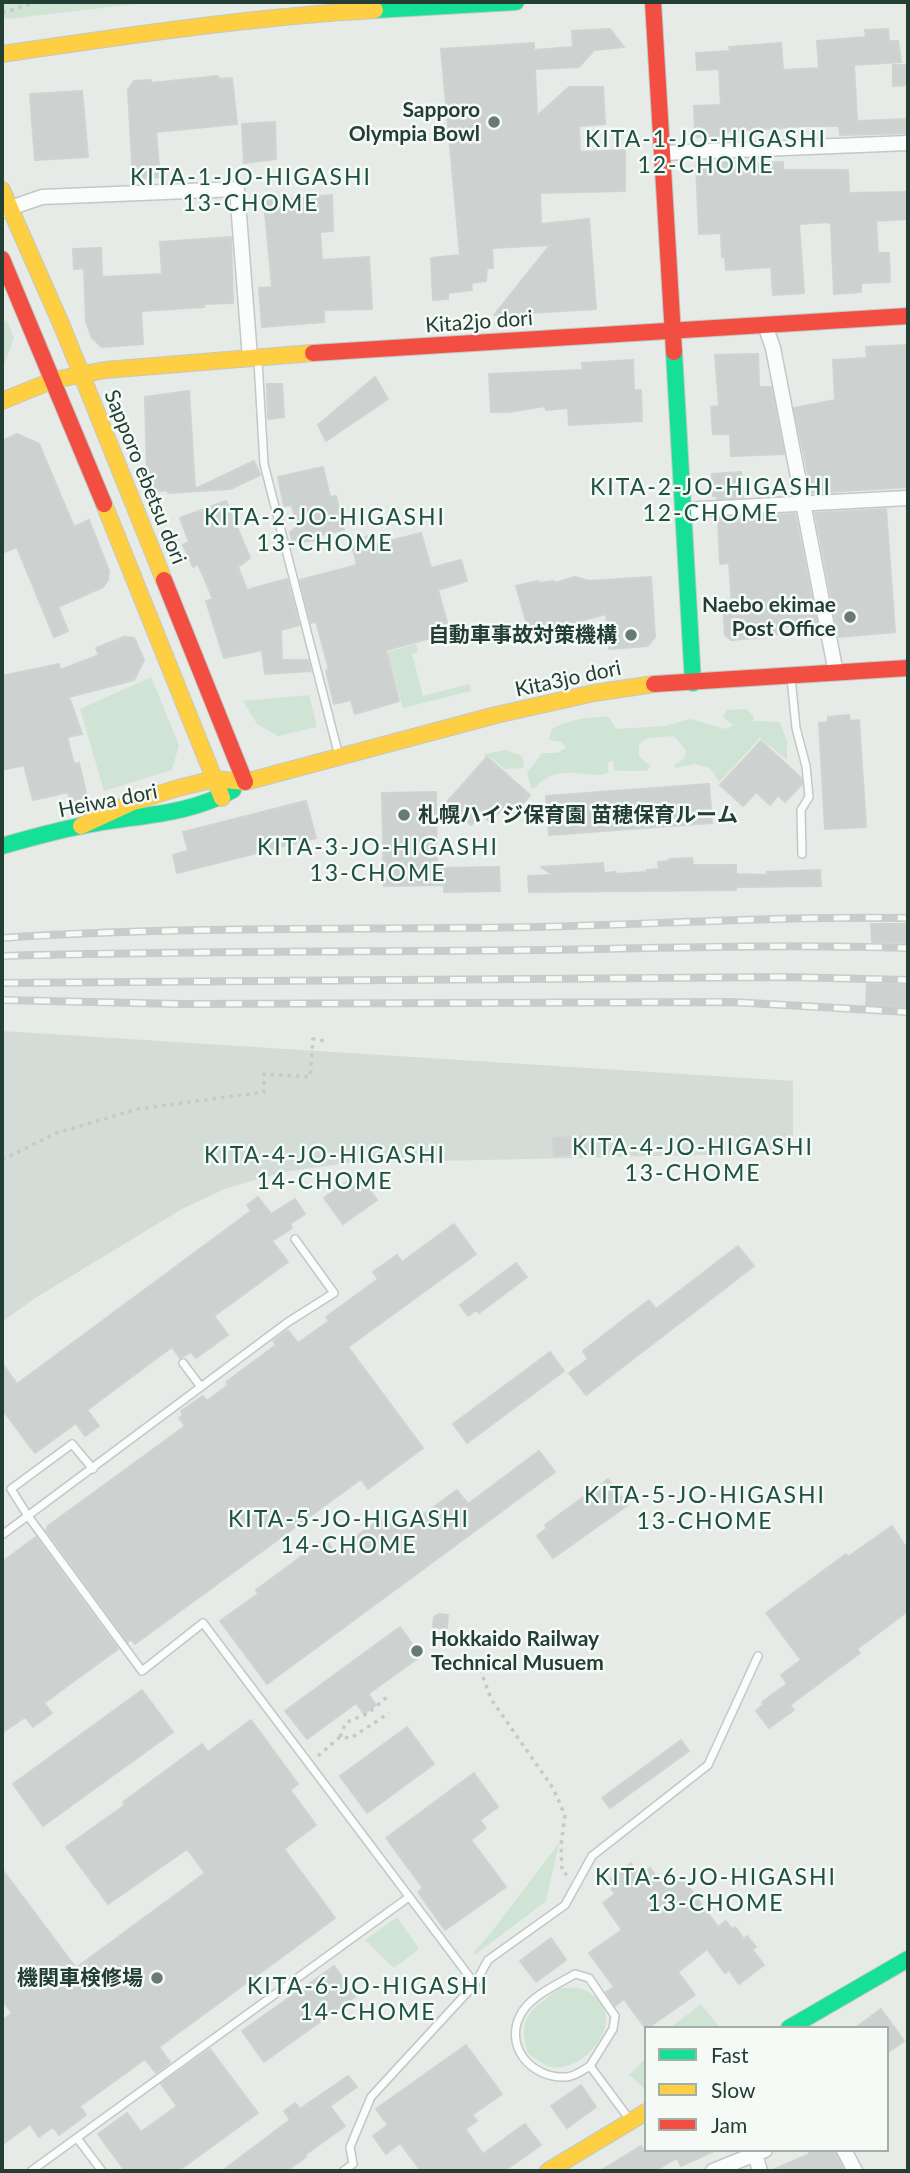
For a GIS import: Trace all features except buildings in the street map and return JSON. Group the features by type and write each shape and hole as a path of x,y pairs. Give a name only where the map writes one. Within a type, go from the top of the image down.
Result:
{"main road":[{"path":"2,54 299,14 516,2"},
{"path":"653,2 694,683"},
{"name":"Sapporo ebetsu dori","path":"2,190 6,210 81,373 244,782"},
{"path":"2,259 54,380 222,798"},
{"name":"Kita2jo dori","path":"2,401 54,380 81,373 254,358 908,316"},
{"name":"Kita3jo dori","path":"81,826 133,802 215,779 244,782 496,715 594,693 642,685 908,668"},
{"name":"Kita3jo dori","path":"222,798 244,782"},
{"name":"Heiwa dori","path":"2,846 81,826 140,818 222,798"},
{"path":"792,2026 908,1959"},
{"path":"548,2171 644,2113"}],"street":[{"path":"662,153 908,143"},
{"path":"6,210 42,197 237,189 254,358"},
{"path":"765,325 773,348 836,673"},
{"path":"683,510 908,498"},
{"path":"713,2171 760,2152 760,2171"},
{"path":"845,2152 855,2171"}],"lane":[{"path":"254,358 264,464 339,757"},
{"path":"791,676 796,728 806,766 809,797 801,810 802,854"},
{"path":"2,1535 288,1322 334,1293 295,1238"},
{"path":"183,1363 201,1387"},
{"path":"93,1469 72,1444 10,1489 142,1671 203,1623 475,1984"},
{"path":"343,2171 353,2164 350,2147 371,2097 475,1984 488,1960 565,1905 592,1857 709,1765 758,1656"},
{"path":"31,2171 409,1896"},
{"path":"575,1973 589,1978 615,2017 613,2029 590,2066 569,2077 551,2076 535,2071 524,2060 517,2044 516,2029 521,2014 530,2003 575,1973"},
{"path":"590,2066 630,2121"},
{"path":"77,2138 103,2171"}],"path":[{"path":"2,13 36,2"},
{"path":"2,1160 56,1133 138,1109 264,1092 264,1074 310,1077 313,1039 326,1041"},
{"path":"480,1669 491,1699 553,1788 566,1817 561,1845 562,1871 577,1884"},
{"path":"309,1764 340,1737 352,1718 364,1716 387,1697"},
{"path":"370,1710 379,1719"},
{"path":"340,1737 351,1738 389,1713"}],"shaded area":[{"path":"2,1031 793,1081 793,1153 348,1163 284,1172 227,1188 182,1209 32,1300 2,1322"}],"green space":[{"path":"2,2 154,2 7,19 2,16"},
{"path":"7,320 14,338 2,364 2,322"},
{"path":"416,644 418,652 412,654 423,696 469,684 471,691 403,708 387,652"},
{"path":"151,677 179,745 172,770 104,791 80,709"},
{"path":"309,695 317,727 278,736 257,724 243,701"},
{"path":"747,709 754,717 753,721 780,722 787,742 787,760 760,738 719,782 710,768 695,764 675,768 674,765 684,758 686,751 674,736 648,738 639,744 639,757 651,766 646,771 618,771 614,769 613,760 608,763 608,772 603,775 559,774 531,788 527,773 542,753 557,753 566,748 562,742 549,740 552,729 565,723 609,717 616,729 665,726 690,719 726,729 733,725 723,717 727,710"},
{"path":"506,750 522,756 522,768 505,769 484,756"},
{"path":"559,1843 546,1901 475,1955 474,1952"},
{"path":"397,1917 419,1949 394,1968 365,1940"},
{"path":"560,1988 579,1988 591,1993 604,2008 606,2020 603,2033 587,2055 564,2067 552,2067 528,2053 524,2030 529,2014"},
{"path":"701,2004 718,2026 673,2026"},
{"path":"644,2060 644,2088 629,2075"}],"railway":[{"path":"2,938 203,930 537,927 769,919 908,918"},
{"path":"2,956 815,946 908,948"},
{"path":"2,983 786,977 908,980"},
{"path":"2,1000 182,1004 731,1002 908,1012"}],"traffic: fast":[{"path":"375,10 516,2"},
{"path":"674,352 693,683"},
{"path":"2,846 73,827 184,809 233,790"},
{"path":"792,2026 908,1959"}],"traffic: slow":[{"path":"2,54 234,22 375,10"},
{"path":"2,190 62,326 164,580"},
{"path":"2,401 54,380 105,370 313,353"},
{"path":"104,504 222,798"},
{"path":"81,826 133,802 178,788 215,779 245,782 496,715 594,693 654,684"},
{"path":"548,2171 644,2113"}],"traffic: jam":[{"path":"653,2 674,352"},
{"path":"2,259 104,504"},
{"path":"313,353 908,316"},
{"path":"164,580 245,782"},
{"path":"654,684 908,668"}],"place":[{"name":"Sapporo Olympia Bowl","path":"494,122"},
{"name":"Naebo ekimae Post Office","path":"850,617"},
{"name":"自動車事故対策機構","path":"631,635"},
{"name":"札幌ハイジ保育園 苗穂保育ルーム","path":"404,815"},
{"name":"Hokkaido Railway Technical Musuem","path":"417,1651"},
{"name":"機関車検修場","path":"157,1978"}],"district":[{"name":"KITA-1-JO-HIGASHI 12-CHOME","path":"706,153"},
{"name":"KITA-1-JO-HIGASHI 13-CHOME","path":"251,191"},
{"name":"KITA-2-JO-HIGASHI 12-CHOME","path":"711,501"},
{"name":"KITA-2-JO-HIGASHI 13-CHOME","path":"325,531"},
{"name":"KITA-3-JO-HIGASHI 13-CHOME","path":"378,861"},
{"name":"KITA-4-JO-HIGASHI 13-CHOME","path":"693,1161"},
{"name":"KITA-4-JO-HIGASHI 14-CHOME","path":"325,1169"},
{"name":"KITA-5-JO-HIGASHI 13-CHOME","path":"705,1509"},
{"name":"KITA-5-JO-HIGASHI 14-CHOME","path":"349,1533"},
{"name":"KITA-6-JO-HIGASHI 13-CHOME","path":"716,1891"},
{"name":"KITA-6-JO-HIGASHI 14-CHOME","path":"368,2000"}]}
